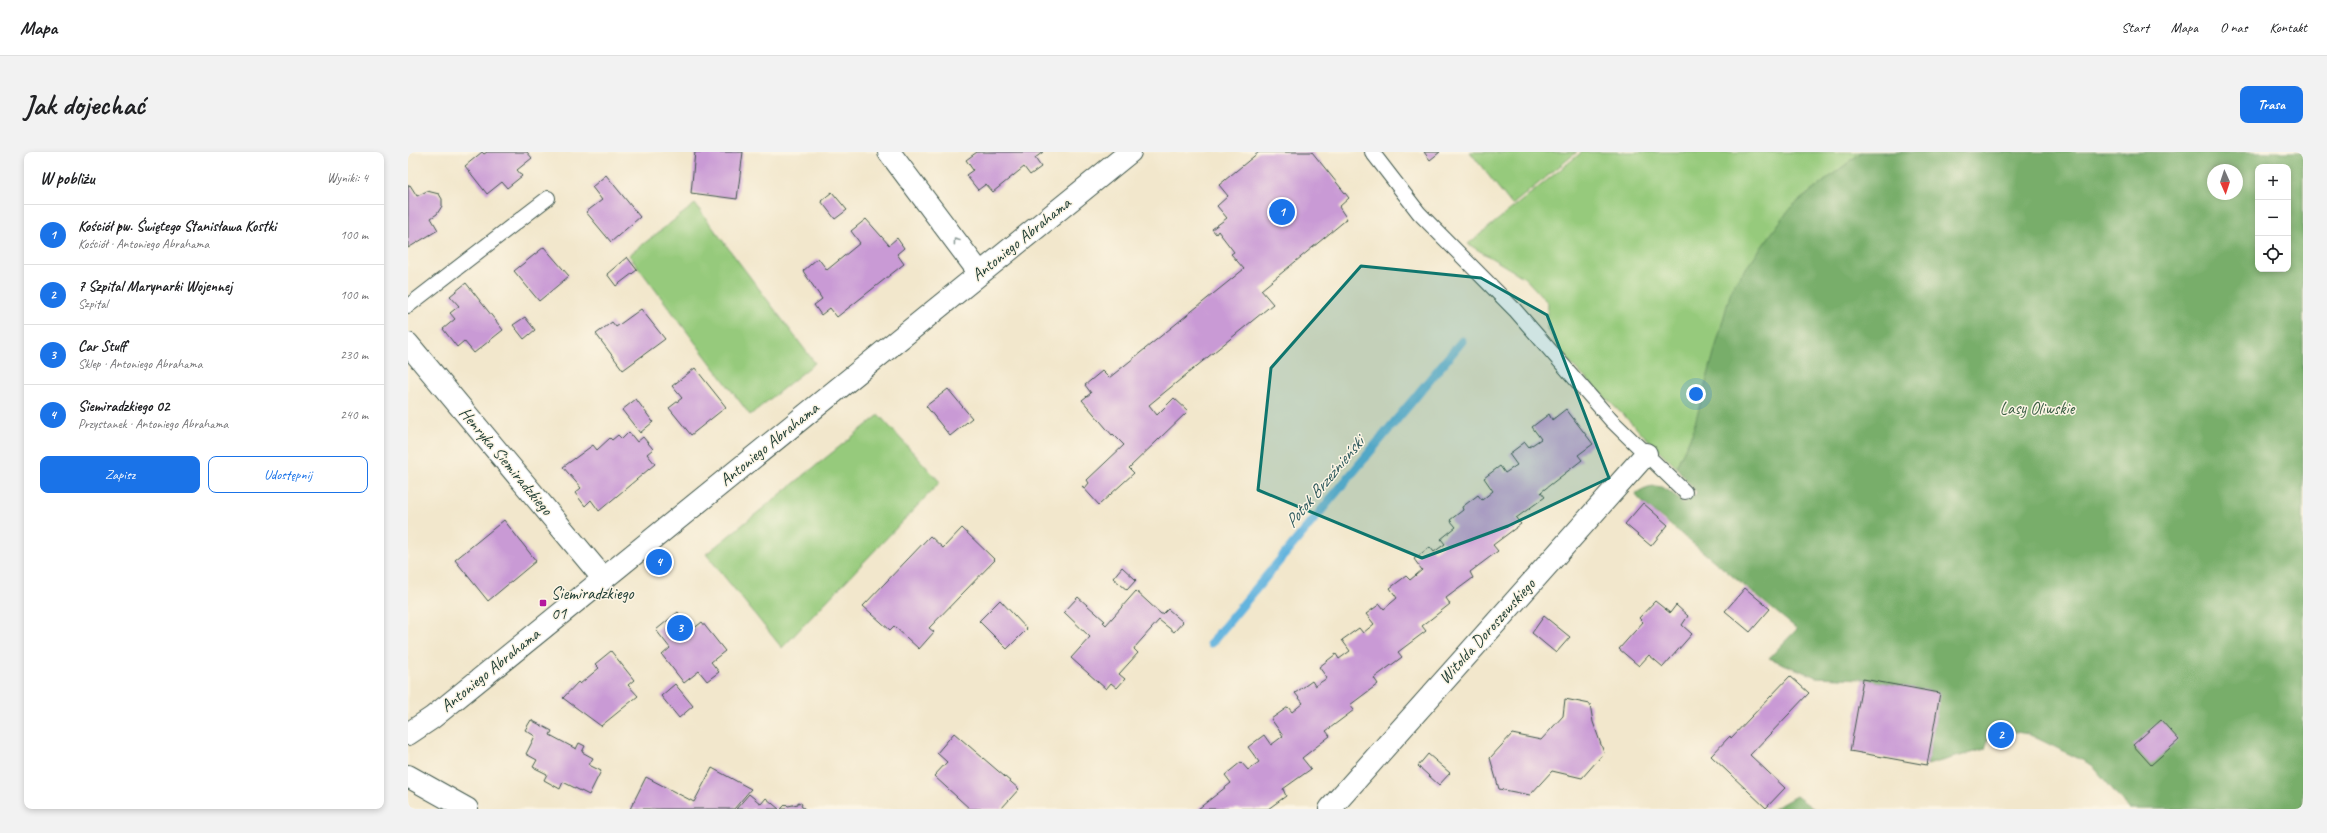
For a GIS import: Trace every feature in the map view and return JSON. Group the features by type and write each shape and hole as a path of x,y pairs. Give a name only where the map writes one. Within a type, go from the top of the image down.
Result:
{"street":[{"path":"889,152 979,272"},
{"name":"Antoniego Abrahama","path":"408,734 432,718 979,272 1130,152"},
{"name":"Henryka Siemiradzkiego","path":"408,344 603,578"},
{"name":"Witolda Doroszewskiego","path":"1330,809 1646,454"},
{"path":"408,776 467,809"}],"lane":[{"path":"1372,152 1419,213 1515,310 1597,404 1685,492"},
{"path":"408,306 548,198"}],"highlighted area":[{"path":"1361,266 1481,278 1547,315 1609,478 1508,526 1422,558 1258,490 1271,368"}],"green space":[{"path":"1470,152 1577,152 1512,205"},
{"path":"1582,152 1862,152 1791,207 1692,434 1676,467 1563,356 1547,329 1548,303 1525,278 1468,244"},
{"name":"Lasy Oliwskie","path":"1862,152 2303,152 2303,809 2129,809 2092,765 2028,734 1992,728 1985,749 1927,765 1940,693 1863,679 1816,677 1769,658 1797,629 1641,501 1635,494 1642,489 1649,487 1661,487 1672,493 1683,504 1697,493 1676,467 1692,434 1732,287 1791,207"},
{"path":"695,204 815,363 750,415 629,255"},
{"path":"879,415 940,482 782,648 706,554"},
{"path":"1796,796 1814,809 1773,809"}],"building":[{"path":"482,152 484,154 487,152 527,152 532,158 517,170 522,176 507,188 502,182 487,194 465,166"},
{"path":"695,152 743,152 737,199 691,193"},
{"path":"977,152 1043,152 1035,158 1041,167 1030,175 1024,167 993,192 986,184 978,190 966,175 973,170 966,160"},
{"path":"1259,152 1312,152 1349,198 1339,207 1347,219 1261,290 1273,304 1149,405 1157,415 1174,398 1188,411 1129,468 1134,473 1099,505 1082,486 1085,488 1089,483 1087,480 1124,445 1113,434 1112,435 1082,400 1091,393 1085,385 1102,371 1109,378 1244,269 1231,254 1234,252 1218,231 1216,234 1212,229 1227,218 1217,206 1228,196 1219,185"},
{"path":"1424,152 1440,152 1430,160"},
{"path":"606,175 640,217 611,242 586,212 602,200 592,187"},
{"path":"410,185 417,196 427,191 439,194 442,199 442,206 437,214 431,218 438,230 408,248 408,186"},
{"path":"832,192 847,210 835,219 821,201"},
{"path":"866,219 889,245 897,238 904,248 897,254 904,264 837,317 830,308 821,315 814,305 822,299 803,271 818,258 827,270 860,243 851,231"},
{"path":"544,247 569,276 539,301 514,271"},
{"path":"627,257 637,270 616,286 607,274"},
{"path":"466,283 503,330 474,353 464,341 457,347 443,329 455,319 450,313 459,306 450,296"},
{"path":"641,309 665,339 623,370 596,334 612,322 616,327"},
{"path":"525,317 535,330 524,339 513,325"},
{"path":"695,368 726,407 691,435 669,408 682,398 672,386"},
{"path":"948,389 972,418 950,436 926,406"},
{"path":"636,399 653,422 640,433 622,410"},
{"path":"1566,409 1593,444 1578,455 1582,460 1541,492 1545,497 1516,518 1521,524 1493,545 1498,551 1470,572 1473,578 1446,598 1450,604 1422,626 1426,631 1398,652 1402,657 1374,678 1378,684 1350,705 1354,710 1326,731 1330,736 1302,758 1311,769 1283,789 1286,796 1268,809 1198,809 1231,783 1225,775 1241,762 1248,770 1259,762 1248,747 1264,735 1271,745 1283,736 1271,719 1288,707 1292,712 1303,703 1295,693 1312,681 1315,686 1327,678 1319,667 1336,654 1339,659 1350,651 1342,640 1359,628 1363,633 1374,624 1366,614 1380,604 1384,609 1397,598 1390,588 1406,576 1410,580 1422,570 1414,559 1430,547 1434,552 1445,544 1441,539 1456,527 1450,520 1463,510 1462,507 1478,495 1482,500 1493,491 1484,478 1500,466 1505,473 1517,465 1509,454 1525,442 1529,447 1541,439 1532,427 1549,414 1552,420"},
{"path":"629,432 637,442 643,437 653,449 647,454 655,464 599,511 591,500 585,506 575,493 581,488 563,467 593,445 597,450 610,438 612,440 618,435 622,439"},
{"path":"1643,503 1668,525 1651,546 1625,524"},
{"path":"504,520 536,561 488,601 455,560"},
{"path":"962,528 995,560 929,628 934,632 919,649 894,626 890,630 863,606 930,536 943,548"},
{"path":"1122,567 1136,580 1127,590 1113,578"},
{"path":"1745,588 1770,609 1750,632 1725,611"},
{"path":"1136,591 1161,614 1168,609 1183,622 1174,632 1159,620 1135,647 1134,649 1138,653 1119,674 1125,679 1117,688 1111,683 1106,689 1071,658 1090,637 1064,612 1078,597 1105,621 1103,622 1106,625"},
{"path":"1000,600 1027,629 1007,649 979,621"},
{"path":"1655,601 1670,613 1676,605 1688,616 1682,625 1692,634 1663,667 1649,655 1639,666 1619,649 1643,622 1639,618"},
{"path":"678,612 692,630 702,622 725,651 711,662 719,672 707,681 699,671 684,683 662,655 670,648 656,630"},
{"path":"1544,616 1570,637 1556,653 1532,633"},
{"path":"611,651 634,680 628,685 638,696 601,726 563,698 578,682 580,684 599,668 595,664"},
{"path":"1790,676 1809,693 1750,755 1785,788 1766,808 1711,756 1730,736 1731,738"},
{"path":"1863,679 1940,693 1927,765 1850,751"},
{"path":"675,684 693,706 679,718 661,696"},
{"path":"1565,699 1590,704 1593,722 1604,753 1582,778 1552,771 1530,795 1499,789 1490,758 1512,734 1541,740 1563,716"},
{"path":"531,720 552,731 550,735 576,749 579,743 585,746 582,752 593,758 589,765 601,771 589,795 563,782 560,789 544,780 547,774 533,767 537,760 526,754 535,736 525,730"},
{"path":"2161,720 2179,740 2151,765 2133,745"},
{"path":"954,733 1019,789 1001,809 970,809 934,776 947,762 937,753"},
{"path":"1428,754 1450,773 1439,785 1418,766"},
{"path":"712,768 751,789 734,809 630,809 646,777 694,802"},
{"path":"749,794 761,804 766,798 779,809 736,809"},
{"path":"798,802 802,804 801,806 805,809 781,809 786,804 788,806 798,804"}],"waterway":[{"name":"Potok Brzeźnieński","path":"1211,643 1462,341"}],"place":[{"name":"Kościół pw. Świętego Stanisława Kostki","path":"1282,212"},
{"name":"Siemiradzkiego 02","path":"659,562"},
{"name":"Siemiradzkiego 01","path":"543,603"},
{"name":"Car Stuff","path":"680,628"},
{"name":"7 Szpital Marynarki Wojennej","path":"2001,735"}]}
